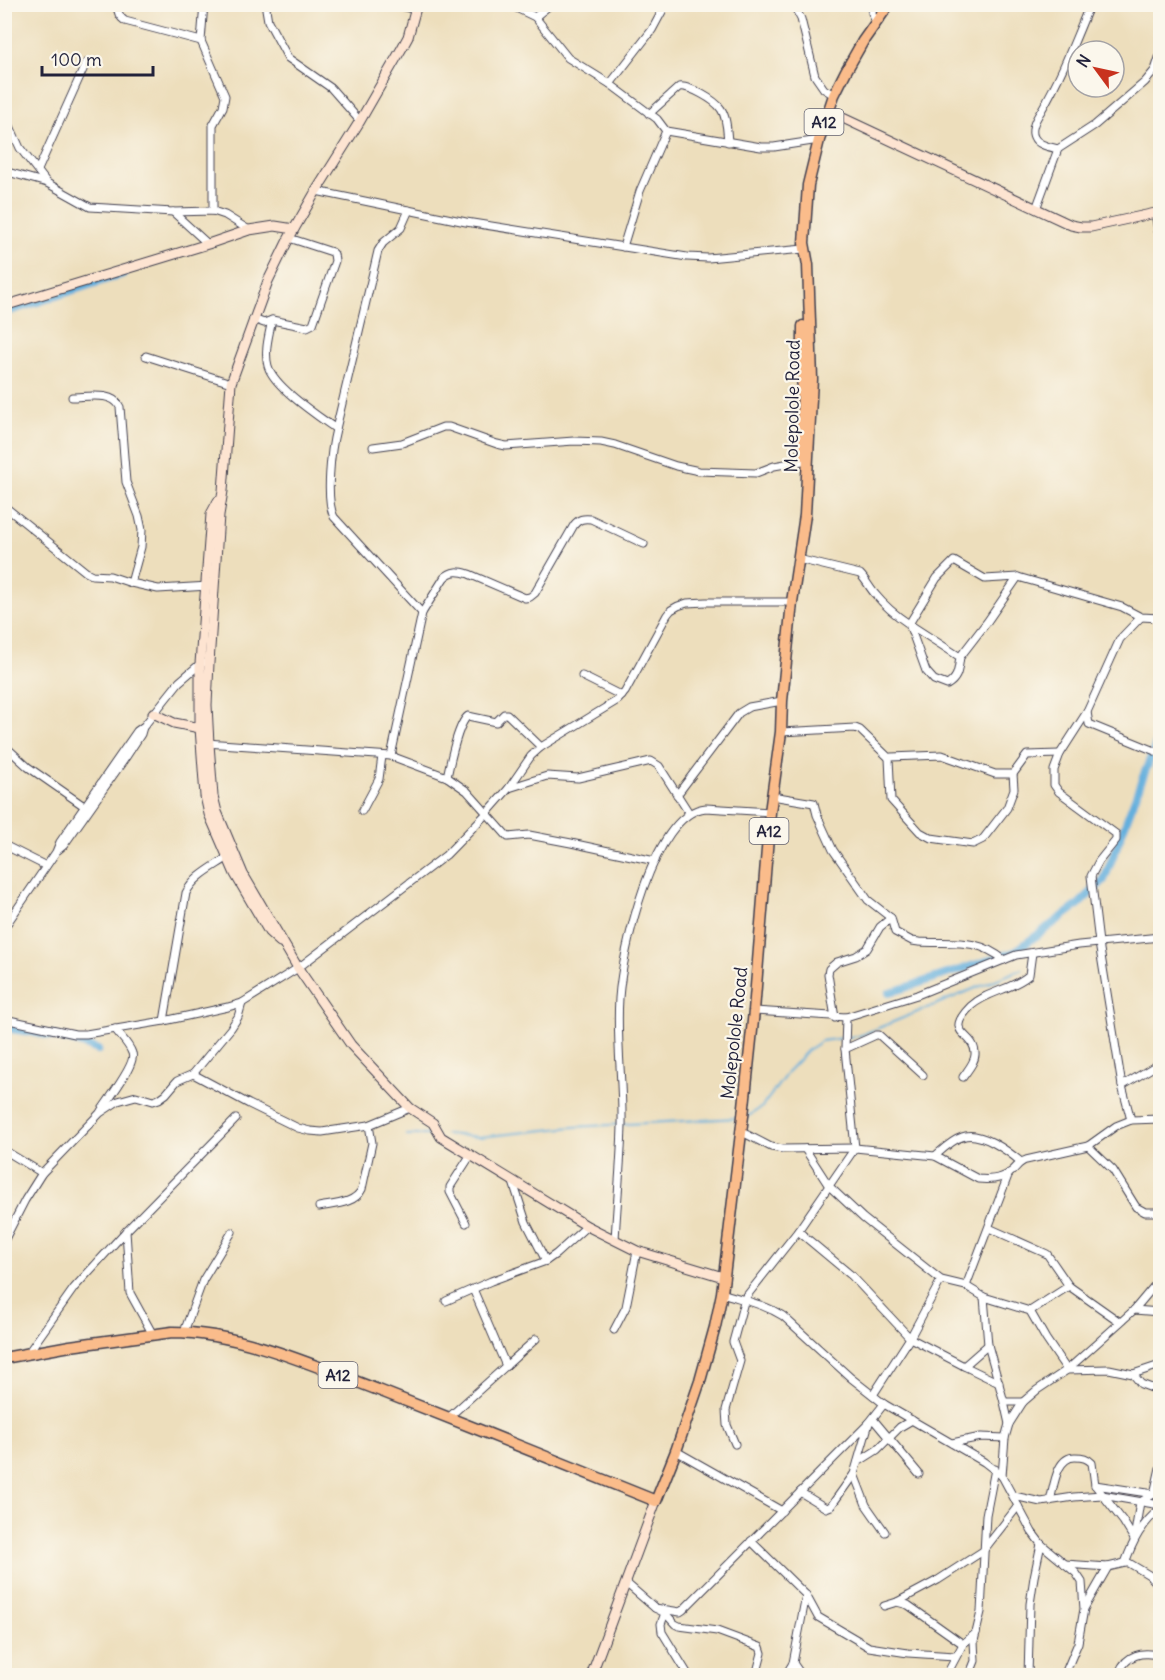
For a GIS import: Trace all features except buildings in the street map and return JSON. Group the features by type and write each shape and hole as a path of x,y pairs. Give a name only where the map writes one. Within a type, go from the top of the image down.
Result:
{"main road":[{"name":"Molepolole Road","path":"798,559 802,461 802,264 805,252 808,185 819,140 834,95 846,70 889,4"},
{"name":"Molepolole Road","path":"656,1501 676,1451 709,1350 722,1293 754,1011 770,812 781,732 792,602 805,515 812,379 808,264 805,252"},
{"name":"A12","path":"4,1359 28,1353 152,1334 184,1332 237,1340 315,1366 656,1501"}],"street":[{"path":"117,4 118,14 125,21 201,41"},
{"path":"204,4 201,41 225,96 225,103 213,125 213,211"},
{"path":"268,4 266,15 288,58 331,88 360,121"},
{"path":"394,4 416,7 408,37 292,233 268,281 231,383 223,491 210,587 200,728 214,803 231,857 298,968 351,1045 410,1108 433,1123 441,1137 587,1226 637,1251 723,1277"},
{"path":"535,17 551,4"},
{"path":"610,84 652,30 666,4"},
{"path":"793,4 804,27 815,76 824,89 834,95"},
{"path":"873,4 872,14 876,22"},
{"path":"1058,149 1038,142 1033,131 1038,115 1057,83 1090,4"},
{"path":"509,5 535,17 568,58 610,84 657,119 666,131 761,147 819,140"},
{"path":"1036,210 1058,149 1095,125 1144,82 1155,70 1161,55"},
{"path":"38,170 86,63"},
{"path":"649,114 679,87 691,87 720,107 724,116 728,142"},
{"path":"828,111 1064,222 1081,227 1091,227 1158,212 1161,242"},
{"path":"4,113 20,148 47,183"},
{"path":"623,247 640,191 666,131"},
{"path":"4,171 47,183 90,207 173,212 213,211 225,215 249,230"},
{"path":"316,191 478,224 698,258 805,252"},
{"path":"408,210 401,228 383,243 378,251 330,461 331,512 422,613"},
{"path":"173,212 208,244"},
{"path":"4,306 249,230 275,226 334,254 335,261 313,324 307,327 272,320 264,323 254,319"},
{"path":"272,320 267,360 272,374 291,395 336,429"},
{"path":"146,356 231,383"},
{"path":"72,397 110,397 117,401 120,407 126,483 142,530 141,548 131,583"},
{"path":"373,447 402,443 443,427 449,427 506,446 574,441 601,442 699,471 756,473 774,466 802,461"},
{"path":"4,506 92,575 110,576 158,589 210,587"},
{"path":"391,756 422,613 444,578 453,572 460,571 521,597 530,597 535,593 574,525 578,520 584,518 591,519 644,544"},
{"path":"798,559 860,574 875,595 909,624 960,657"},
{"path":"909,624 937,578 954,561 985,579 1018,577 1122,607 1141,616 1161,618"},
{"path":"909,624 926,671 934,680 947,684 955,680 960,657 1018,577"},
{"path":"1161,596 1161,610"},
{"path":"4,1019 75,1034 86,1034 164,1021 242,1003 298,968 435,865 488,813 531,756 541,747 615,704 622,696 671,610 678,606 706,602 792,602"},
{"path":"1131,1120 1122,1086 1099,943 1091,876 1099,861 1116,840 1116,834 1059,792 1054,785 1053,770 1060,754 1087,712 1120,639 1141,616"},
{"path":"4,928 141,734 153,713 179,682 204,663"},
{"path":"204,663 204,743"},
{"path":"582,676 622,696"},
{"path":"677,795 739,712 749,707 782,701"},
{"path":"1087,712 1089,724 1161,753"},
{"path":"153,713 174,723 200,728"},
{"path":"447,777 460,727 468,716 496,722 507,714 541,747"},
{"path":"781,732 855,728 860,730 889,758 891,800 920,832 931,838 973,844 983,839 1007,808 1014,789 1013,774 1027,755 1060,754"},
{"path":"204,743 391,756 447,777 467,791 508,837 528,835 655,861"},
{"path":"4,745 28,767 84,806"},
{"path":"889,758 891,756 942,755 995,774 1013,774"},
{"path":"362,812 379,779 382,756"},
{"path":"509,788 547,776 578,778 651,761 659,766 689,813"},
{"path":"772,796 814,803 833,850 868,900 891,918 895,932 912,941 944,944 970,943 995,952 1004,960"},
{"path":"56,852 84,806 95,798"},
{"path":"615,1240 622,1127 619,996 632,924 664,842 675,826 689,813 698,808 770,812"},
{"path":"4,845 46,866"},
{"path":"164,1021 186,892 202,874 231,857"},
{"path":"835,1018 829,969 867,949 880,927 891,918"},
{"path":"754,1011 846,1017 917,995 1016,955 1079,945 1161,937"},
{"path":"963,1077 975,1053 974,1046 959,1030 958,1026 962,1018 980,999 1019,982 1029,975 1032,953"},
{"path":"100,1113 118,1101 136,1096 153,1101 159,1099 177,1081 193,1074 231,1028 238,1017 242,1003"},
{"path":"735,1444 727,1425 726,1410 740,1361 733,1342 745,1298 798,1231 855,1148 845,1049 846,1017"},
{"path":"4,1241 42,1173 100,1113 133,1059 131,1051 115,1029"},
{"path":"845,1049 879,1035 923,1075"},
{"path":"1122,1086 1161,1063"},
{"path":"193,1074 298,1128 322,1132 369,1125 410,1108"},
{"path":"28,1353 74,1288 126,1231 236,1119"},
{"path":"966,1286 1010,1173 1021,1162 1088,1146 1116,1126 1131,1120 1161,1119"},
{"path":"319,1207 353,1200 359,1195 372,1143 369,1125"},
{"path":"740,1131 771,1148 855,1148 935,1155 978,1179 992,1179 1010,1173"},
{"path":"935,1155 966,1135 998,1144 1021,1162"},
{"path":"1088,1146 1113,1170 1136,1207 1145,1212 1161,1212"},
{"path":"805,1149 829,1186 863,1218 941,1280 966,1286 984,1297 1030,1311 1067,1370"},
{"path":"4,1150 42,1173"},
{"path":"466,1223 450,1192 450,1187 470,1156"},
{"path":"513,1182 526,1222 546,1261"},
{"path":"446,1301 546,1261 587,1226"},
{"path":"990,1228 1047,1254 1069,1286 1120,1322"},
{"path":"126,1231 130,1293 152,1334"},
{"path":"798,1231 852,1276 910,1338 999,1383"},
{"path":"184,1332 203,1281 232,1232"},
{"path":"614,1330 626,1307 637,1251"},
{"path":"1002,1476 1005,1438 1009,1424 1023,1401 1067,1370 1134,1310 1161,1279"},
{"path":"873,1395 910,1338 941,1280"},
{"path":"1030,1311 1069,1286"},
{"path":"473,1289 506,1366"},
{"path":"722,1293 745,1298 783,1316 851,1378 884,1404 995,1469 1002,1476 1027,1524 1041,1544 1076,1573 1082,1582 1084,1609 1078,1643 1064,1676"},
{"path":"984,1297 988,1345 1009,1424"},
{"path":"1134,1310 1161,1312"},
{"path":"448,1418 536,1339"},
{"path":"964,1366 988,1345"},
{"path":"1067,1370 1109,1369 1133,1374 1161,1365"},
{"path":"1133,1374 1141,1384 1161,1390"},
{"path":"1004,1402 1023,1401"},
{"path":"670,1620 871,1421 884,1404"},
{"path":"858,1462 872,1454 900,1427 912,1420"},
{"path":"871,1421 890,1438 919,1474"},
{"path":"800,1492 829,1508 854,1474 871,1421"},
{"path":"952,1443 981,1437 1005,1438"},
{"path":"676,1451 782,1510"},
{"path":"1050,1501 1060,1466 1069,1457 1083,1457 1092,1463 1095,1485 1134,1539"},
{"path":"1157,1493 1161,1468"},
{"path":"969,1676 975,1661 974,1641 981,1612 987,1507 995,1469"},
{"path":"854,1474 866,1505 885,1532"},
{"path":"1095,1485 1157,1493"},
{"path":"1140,1502 1157,1493"},
{"path":"1014,1496 1038,1502 1102,1495 1161,1507"},
{"path":"591,1676 656,1501"},
{"path":"1125,1563 1134,1539 1140,1502"},
{"path":"884,1606 897,1602 953,1572 983,1551 1018,1506"},
{"path":"1134,1539 1144,1524 1161,1507"},
{"path":"751,1542 806,1595 818,1617 869,1647 908,1653 955,1656"},
{"path":"1028,1676 1030,1604 1041,1544"},
{"path":"1065,1564 1108,1567 1125,1563 1132,1564 1161,1586"},
{"path":"1084,1609 1108,1567"},
{"path":"626,1583 679,1626 717,1631 760,1647 762,1653 756,1676"},
{"path":"785,1676 793,1663 806,1595"},
{"path":"897,1602 908,1605 963,1644"},
{"path":"655,1608 680,1612"},
{"path":"665,1613 661,1624 662,1632 689,1676"},
{"path":"946,1676 963,1644 976,1633"},
{"path":"1120,1676 1120,1669 1123,1665 1137,1654 1151,1653 1161,1656"},
{"path":"793,1663 802,1676"}],"waterway":[{"path":"4,313 123,274"},
{"path":"889,993 1014,952 1077,906 1104,880 1160,734"},
{"path":"848,1037 859,1036 1022,969"},
{"path":"4,1028 52,1036 98,1050"},
{"path":"747,1117 762,1107 790,1069 809,1049 821,1041 843,1038"},
{"path":"445,1134 479,1137 573,1127 738,1118"},
{"path":"406,1135 436,1135"}]}
